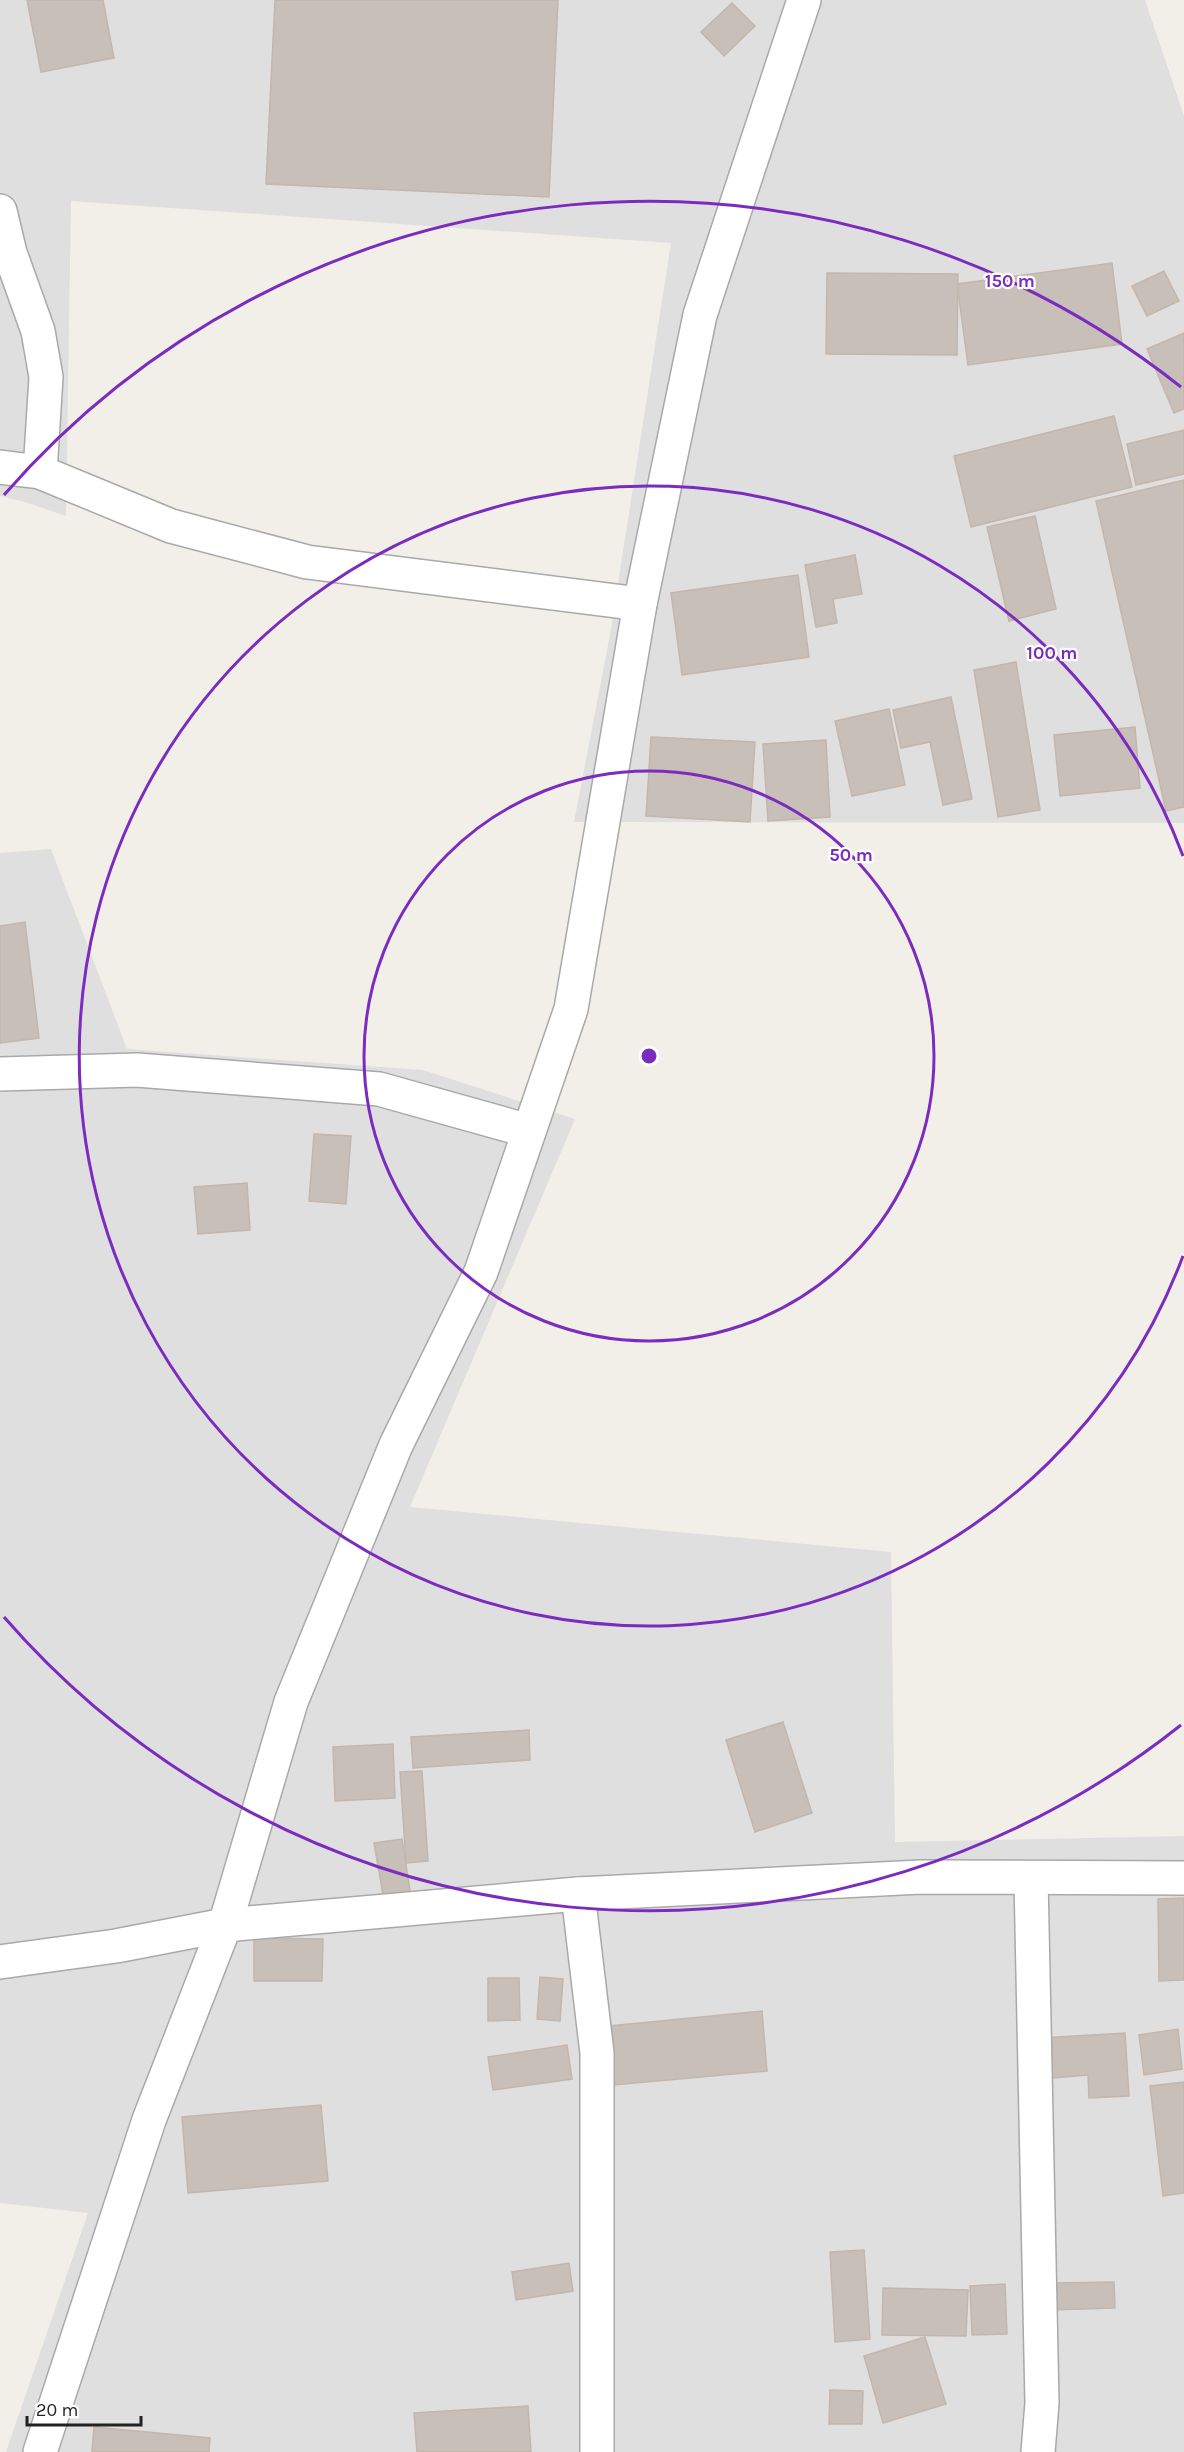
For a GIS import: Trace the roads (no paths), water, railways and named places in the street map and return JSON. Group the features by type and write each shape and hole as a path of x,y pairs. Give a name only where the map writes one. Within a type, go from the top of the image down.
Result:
{"street":[{"path":"40,2452 149,2120 225,1924 291,1702 396,1445 481,1272 571,1009 640,604 700,315 804,0"},
{"path":"0,211 10,253 38,331 46,377 40,472"},
{"path":"0,467 40,472 171,526 307,562 640,604"},
{"path":"0,1074 137,1070 379,1089 529,1131"},
{"path":"0,1962 116,1946 225,1924 578,1894 921,1876 1030,1879 1184,1878"},
{"path":"1030,1879 1042,2403 1038,2452"},
{"path":"578,1894 597,2052 597,2452"}]}
